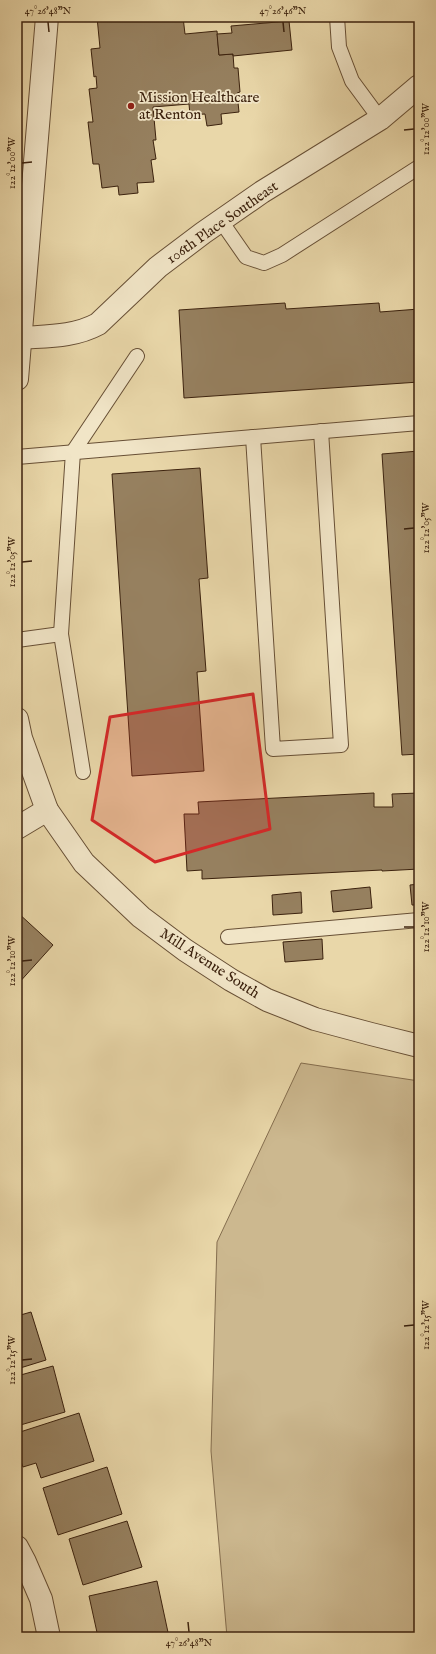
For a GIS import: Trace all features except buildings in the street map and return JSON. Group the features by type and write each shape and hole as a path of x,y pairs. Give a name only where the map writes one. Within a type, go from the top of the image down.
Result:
{"street":[{"path":"17,379 21,282 47,17"},
{"name":"106th Place Southeast","path":"19,338 77,333 98,324 158,267 262,192 380,118 419,86"},
{"name":"Mill Avenue South","path":"17,719 21,738 47,810 84,863 141,917 184,950 231,980 267,1000 315,1019 419,1046"},
{"path":"17,828 47,810"},
{"path":"17,1547 41,1599 49,1637"}],"lane":[{"path":"337,17 339,47 352,81 380,118"},
{"path":"221,221 246,257 264,262 282,255 419,167"},
{"path":"84,772 61,634 73,452 137,356"},
{"path":"17,457 419,423"},
{"path":"253,437 273,749 341,745 321,431"},
{"path":"17,640 61,634"},
{"path":"228,937 419,920"}],"highlighted area":[{"path":"253,694 270,829 155,862 92,820 110,717"}],"shaded area":[{"path":"301,1063 419,1081 419,1637 227,1637 211,1451 217,1242"}],"place":[{"name":"Mission Healthcare at Renton","path":"131,106"}]}
